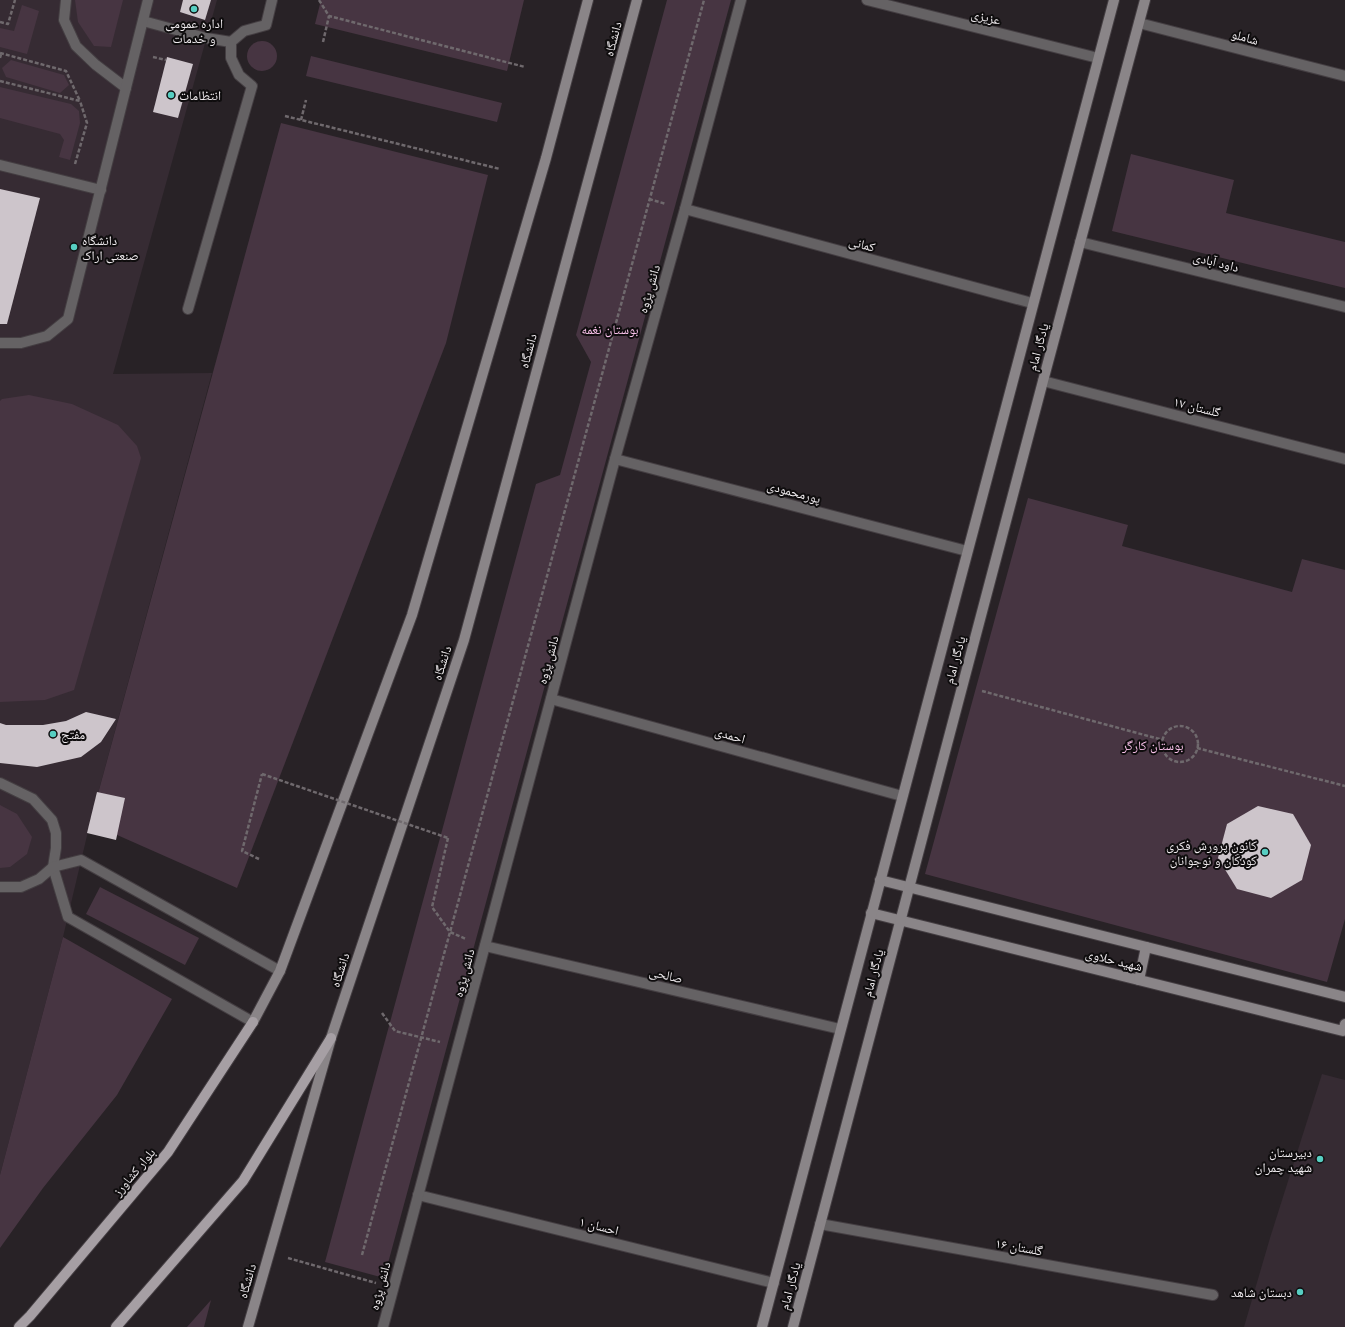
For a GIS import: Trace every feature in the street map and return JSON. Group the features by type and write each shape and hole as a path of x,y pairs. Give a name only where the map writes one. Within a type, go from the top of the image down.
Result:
{"main road":[{"name":"بلوار کشاورز","path":"19,1327 30,1316 168,1152 253,1022"},
{"path":"116,1327 243,1181 331,1038"}],"street":[{"path":"66,0 64,20 76,46 96,65 126,88"},
{"path":"0,343 21,343 47,336 68,319 148,0"},
{"path":"143,21 206,38 230,42 244,31 266,25 272,0"},
{"path":"0,783 33,799 52,820 56,833 56,848 53,867 68,917 253,1022 280,970 412,614 546,158 588,0"},
{"name":"دانشگاه","path":"248,1327 331,1038 464,640 637,0"},
{"name":"دانش پژوه","path":"383,1327 615,459 685,209 741,0"},
{"name":"عزیزی","path":"868,0 1098,58"},
{"name":"یادگار امام","path":"762,1327 1032,303 1114,0"},
{"name":"یادگار امام","path":"793,1327 1042,381 1145,0"},
{"name":"شاملو","path":"1139,23 1345,76"},
{"path":"188,309 252,86 239,75 231,58 230,42"},
{"path":"0,165 100,190"},
{"name":"کمانی","path":"685,209 1032,303"},
{"name":"داود آبادی","path":"1080,242 1345,307"},
{"name":"گلستان ۱۷","path":"1042,381 1345,459"},
{"name":"پورمحمودی","path":"615,459 967,551"},
{"name":"احمدی","path":"551,699 902,796"},
{"path":"0,887 21,887 39,879 53,867 81,860 280,970"},
{"name":"شهید حلاوی","path":"880,880 1345,997"},
{"name":"شهید حلاوی","path":"872,913 1139,980 1344,1027"},
{"name":"صالحی","path":"485,946 840,1029"},
{"path":"1139,980 1146,947"},
{"name":"احسان ۱","path":"418,1195 774,1283"},
{"name":"گلستان ۱۶","path":"820,1224 1213,1295"}],"path":[{"path":"0,22 8,24 15,0"},
{"path":"319,0 329,16 525,67"},
{"path":"362,1255 704,0"},
{"path":"323,42 329,16"},
{"path":"0,58 1,53 66,71 80,101 86,123 74,169"},
{"path":"151,56 166,60"},
{"path":"0,81 80,101"},
{"path":"301,120 306,100"},
{"path":"285,116 500,169"},
{"path":"962,686 1163,740"},
{"path":"1180,726 1188,728 1195,733 1198,740 1197,748 1194,756 1187,760 1172,760 1166,755 1163,748 1163,740 1166,733 1172,728 1180,726"},
{"path":"1197,748 1345,786"},
{"path":"260,859 242,851 262,774 448,838 432,907 450,932"},
{"path":"382,1013 395,1031 458,1046"},
{"path":"269,1253 393,1288"}],"shaded area":[{"path":"0,0 217,0 113,374 212,373 90,823 63,937 0,1175"},
{"path":"1322,1074 1345,1080 1345,1327 1244,1327 1270,1238"}],"green space":[{"path":"75,0 123,0 111,47 94,46 78,22"},
{"path":"321,0 524,0 507,71 315,24"},
{"name":"بوستان نغمه","path":"667,0 731,0 384,1278 325,1262 536,484 560,475 591,362 576,335"},
{"path":"22,5 39,11 27,54 0,47 0,28 14,31"},
{"path":"262,41 273,45 277,56 273,67 262,71 251,67 247,56 251,45"},
{"path":"311,56 502,103 497,122 306,76"},
{"path":"11,60 64,75 69,85 60,93 6,77 2,68"},
{"path":"0,87 71,104 79,111 80,123 70,160 59,157 64,140 60,134 0,118"},
{"path":"281,123 488,175 446,343 237,888 90,823"},
{"path":"1131,154 1234,180 1226,213 1345,242 1345,288 1112,231"},
{"path":"29,395 72,404 118,425 137,446 141,458 74,690 45,700 0,702 0,401 2,399"},
{"name":"بوستان کارگر","path":"1028,498 1128,525 1122,546 1292,592 1302,559 1345,570 1345,919 1327,982 925,874"},
{"path":"0,805 17,814 32,837 27,854 10,867 0,868"},
{"path":"100,887 199,938 185,965 86,914"},
{"path":"63,937 172,999 117,1095 43,1188 0,1248 0,1175"},
{"path":"211,1300 204,1327 187,1327"}],"building":[{"name":"اداره عمومی و خدمات","path":"183,0 211,0 205,20 180,12"},
{"name":"انتظامات","path":"167,57 193,64 178,118 153,112"},
{"path":"0,189 40,198 7,324 0,324"},
{"name":"مفتح","path":"86,712 116,719 101,742 81,757 37,767 0,763 0,723 6,725 43,725 66,721"},
{"path":"97,792 125,798 116,840 87,833"},
{"name":"کانون پرورش فکری کودکان و نوجوانان","path":"1258,806 1293,814 1311,845 1302,880 1271,898 1237,889 1218,858 1227,824"}],"place":[{"name":"اداره عمومی و خدمات","path":"194,9"},
{"name":"انتظامات","path":"171,95"},
{"name":"دانشگاه صنعتی اراک","path":"74,247"},
{"name":"مفتح","path":"53,734"},
{"name":"کانون پرورش فکری کودکان و نوجوانان","path":"1265,852"},
{"name":"دبیرستان شهید چمران","path":"1320,1159"},
{"name":"دبستان شاهد","path":"1300,1292"}]}
